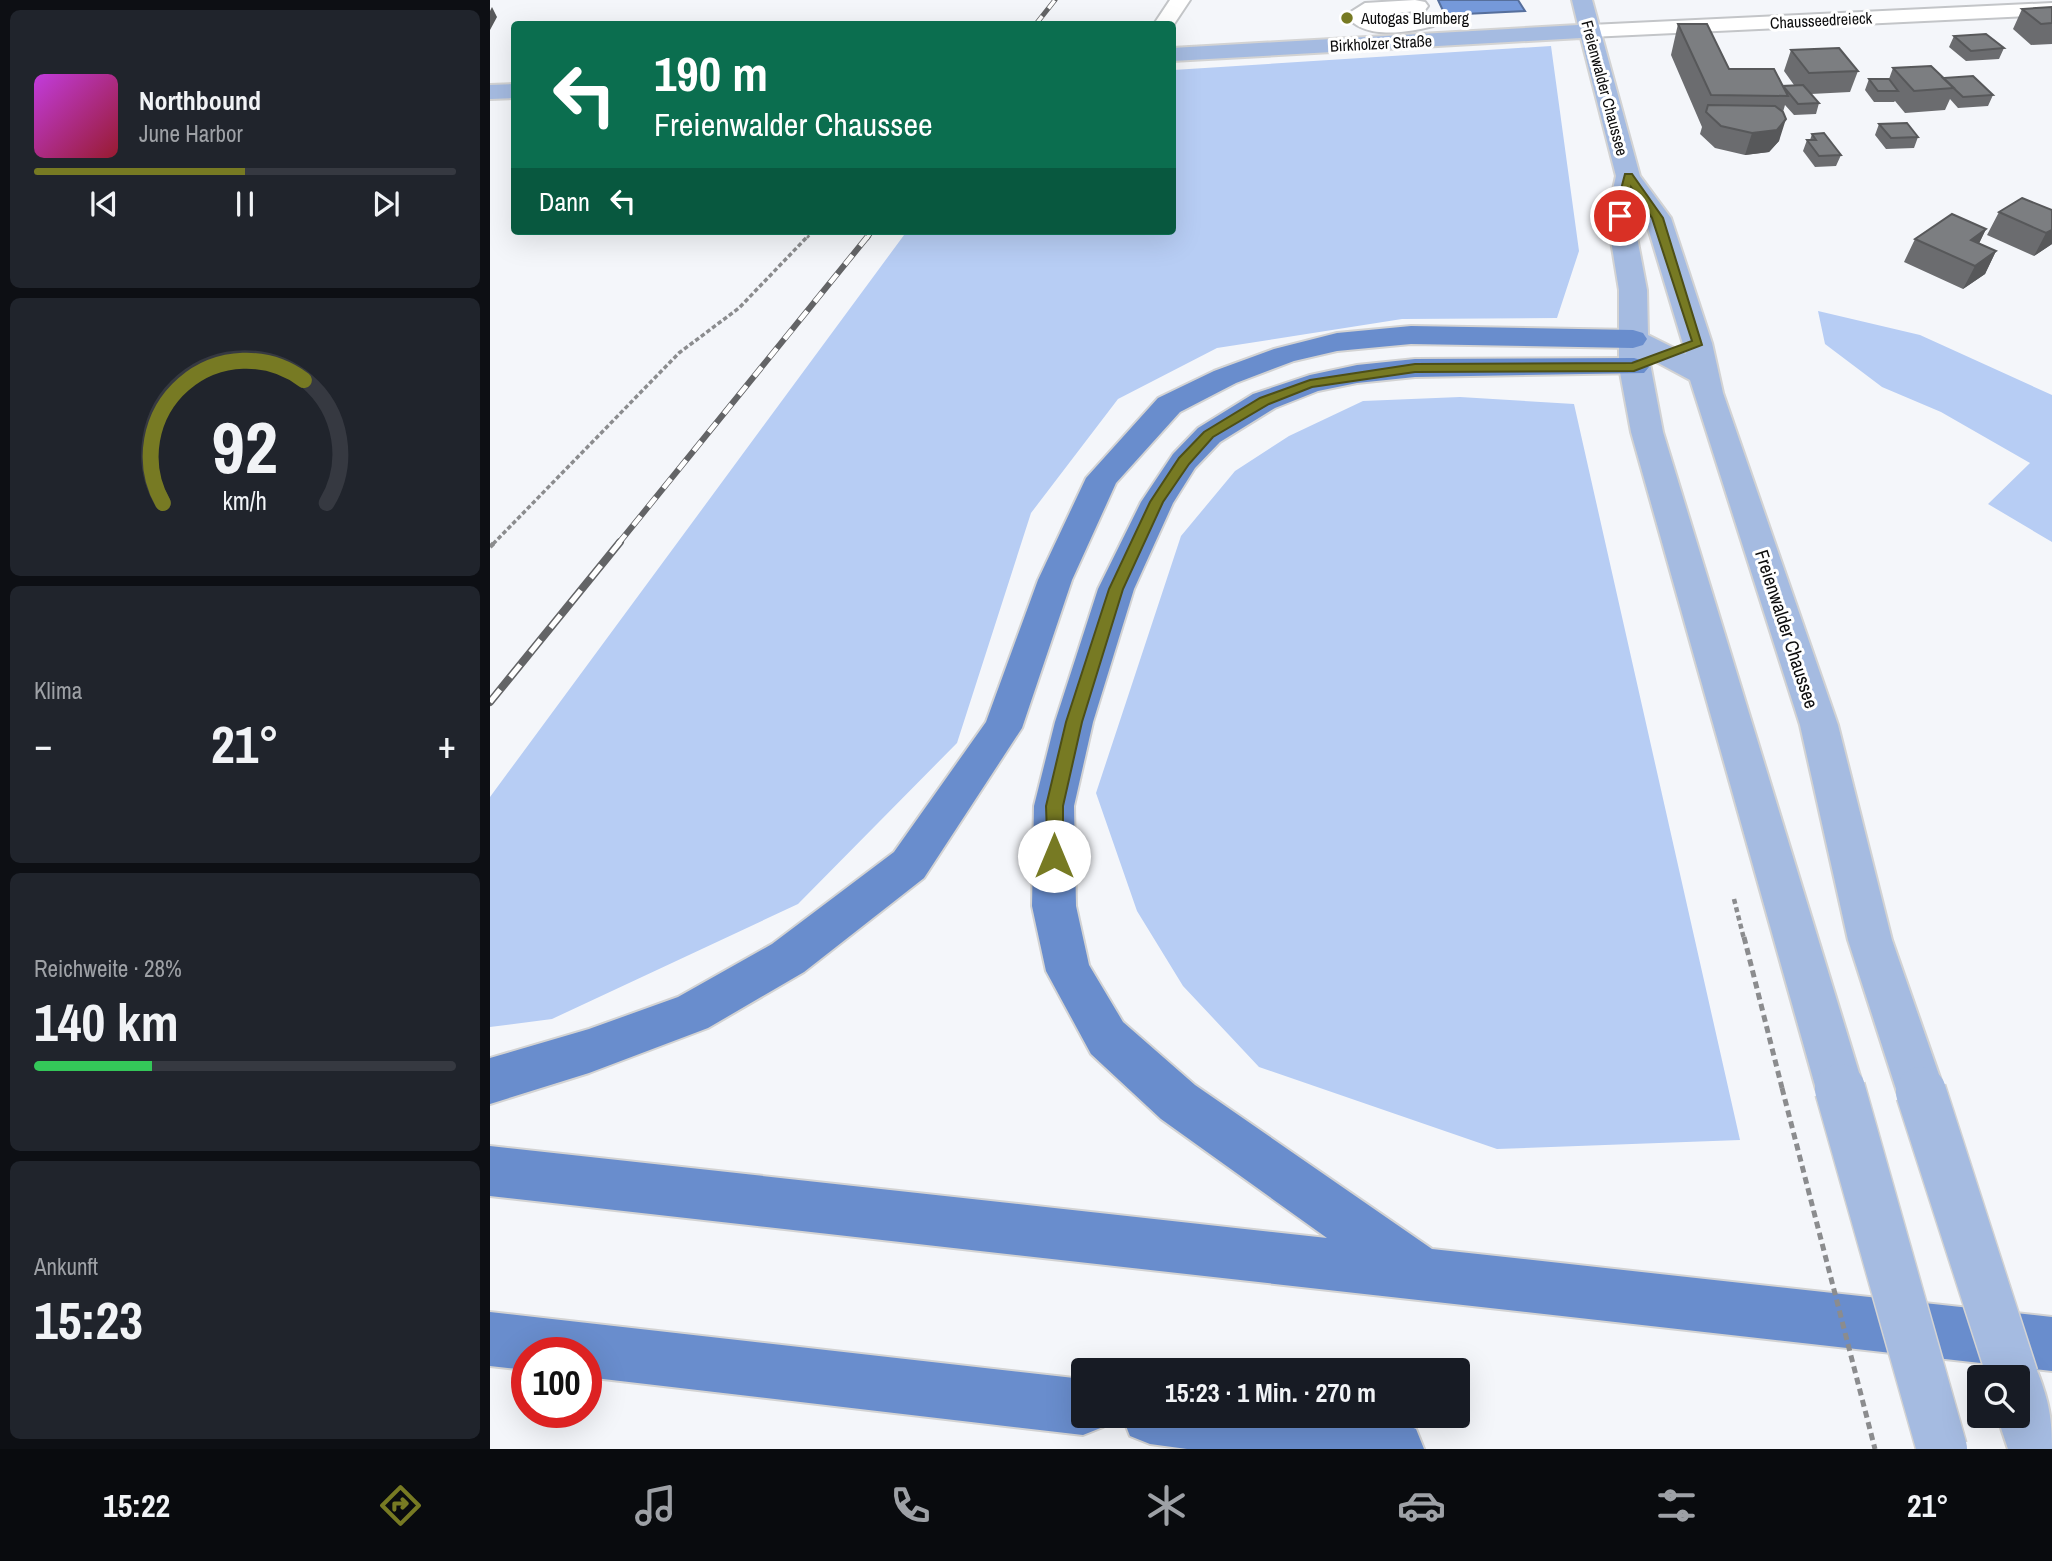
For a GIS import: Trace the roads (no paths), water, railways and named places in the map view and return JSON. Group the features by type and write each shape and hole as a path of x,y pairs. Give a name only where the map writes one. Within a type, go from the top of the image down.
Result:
{"highway":[{"path":"490,1081 589,1051 692,1013 788,958 909,865 1003,728 1055,580 1102,478 1170,405 1225,377 1283,355 1337,342 1411,335 1667,355"},
{"path":"1426,1276 1178,1102 1107,1038 1068,971 1054,906 1054,806 1074,722 1116,589 1157,502 1184,461 1209,435 1264,401 1310,384 1357,374 1415,368 1667,355"},
{"path":"490,1171 2052,1344"},
{"path":"490,1339 1071,1406"},
{"path":"1239,1428 1396,1449"}],"main road":[{"name":"Freienwalder Chaussee","path":"1582,0 1628,176 1658,218 1667,355 1647,432 1840,1089 1942,1449"},
{"name":"Birkholzer Straße","path":"1176,54 1424,17 1590,31"},
{"path":"490,92 511,91"},
{"name":"Freienwalder Chaussee","path":"1628,176 1620,216 1633,289 1667,355 1819,725 1870,940 2009,1365"},
{"path":"2029,1428 2036,1449"}],"street":[{"path":"1166,21 1180,0"},
{"path":"1712,4 1722,7 1830,11 1900,0"},
{"name":"Chausseedreieck","path":"1590,31 1830,11 2052,9"}],"water":[{"path":"1438,0 1518,0 1525,11 1445,15"}],"railway":[{"path":"1038,21 1055,0"},
{"path":"618,544 868,236"},
{"path":"490,702 620,542"}],"place":[{"name":"Autogas Blumberg","path":"1347,18"}]}
